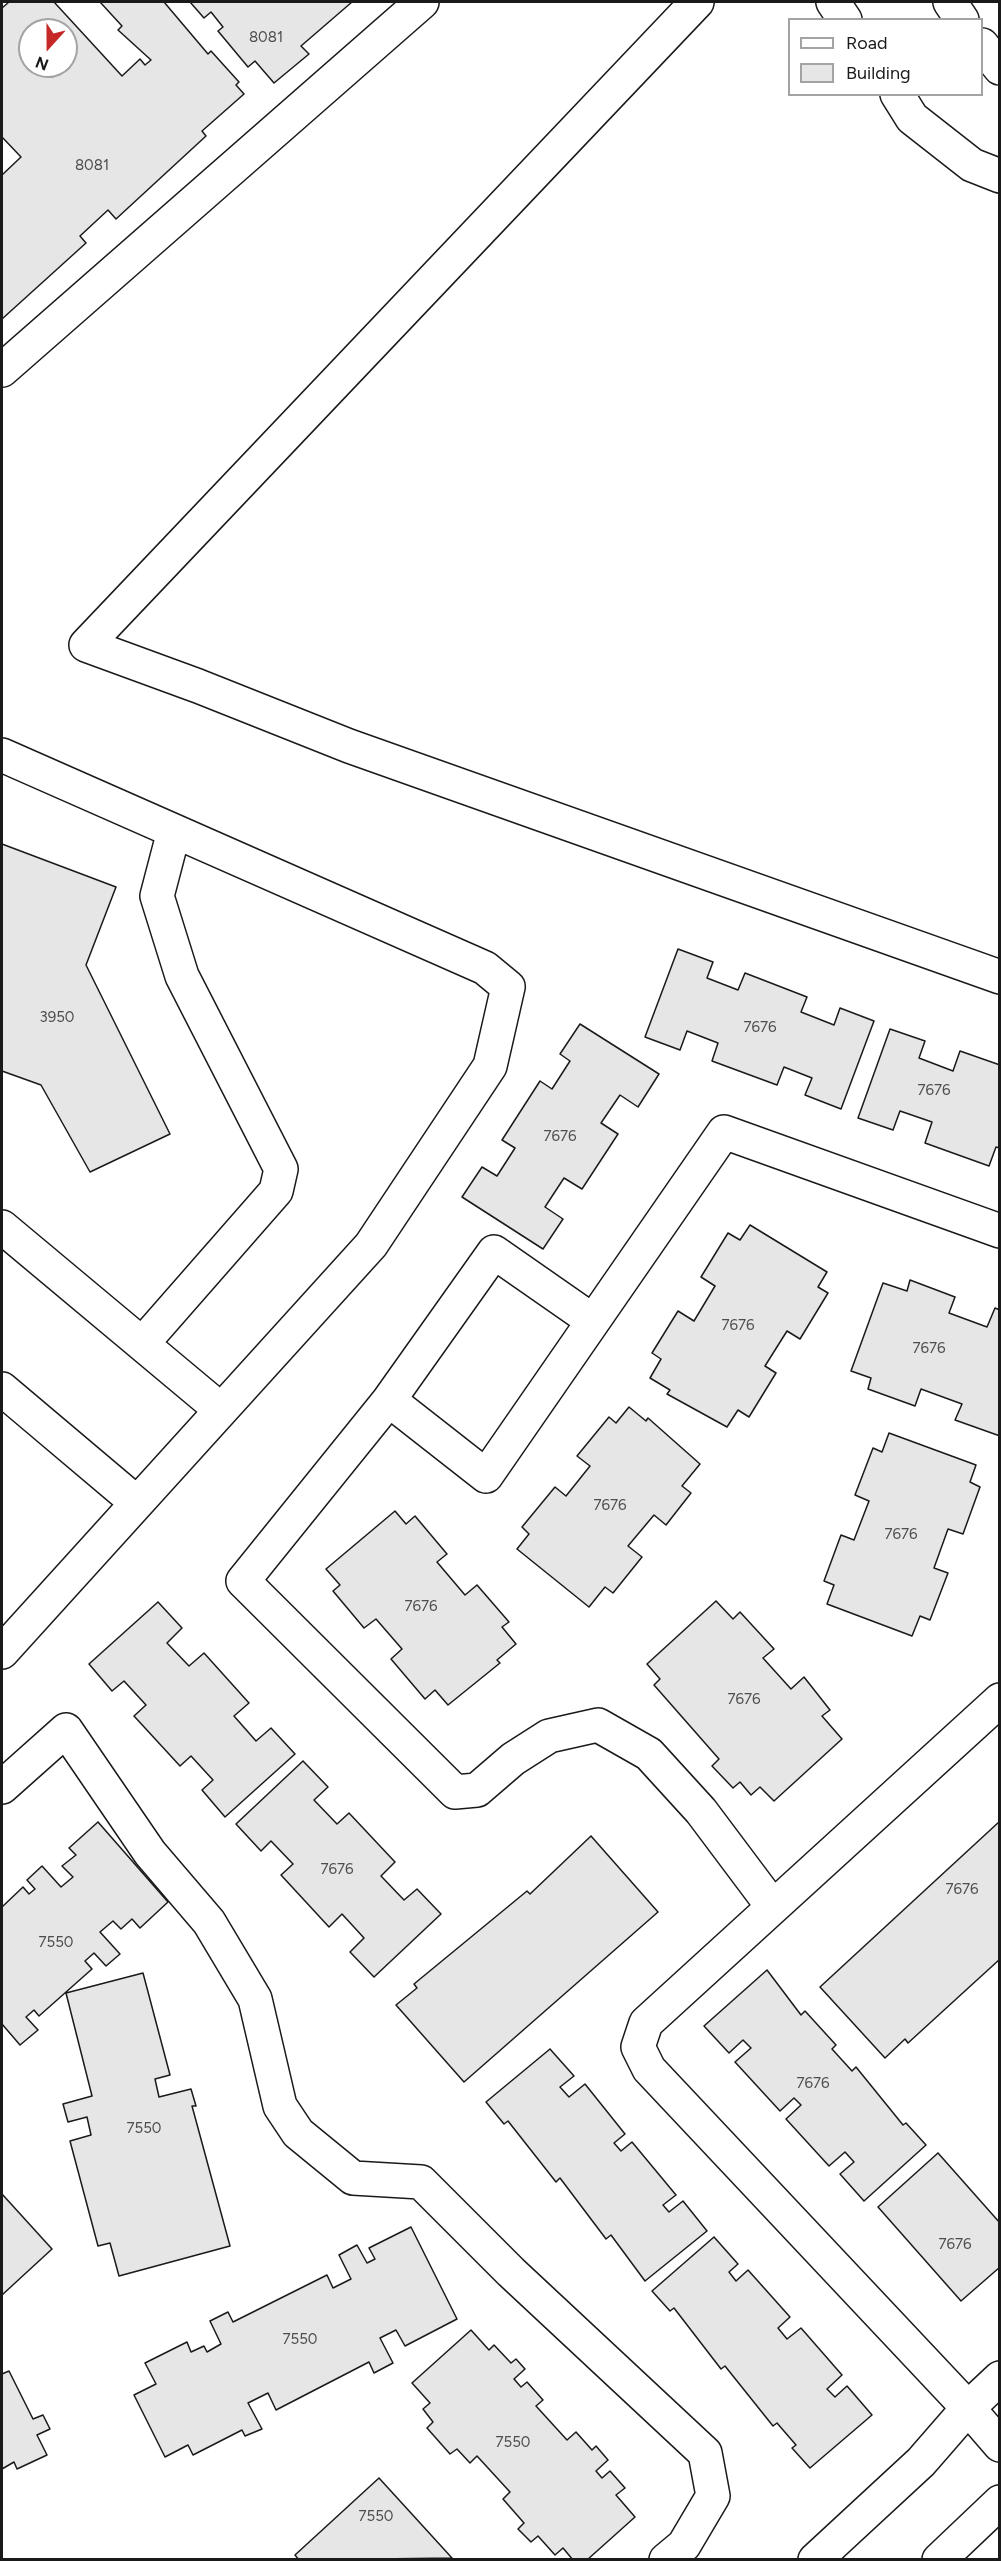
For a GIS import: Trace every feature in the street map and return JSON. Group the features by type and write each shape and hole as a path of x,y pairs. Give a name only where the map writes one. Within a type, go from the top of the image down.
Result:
{"street":[{"path":"2,370 422,2"},
{"path":"697,2 86,645 198,686 349,746 999,978"},
{"path":"833,2 844,18"},
{"path":"951,2 961,18"},
{"path":"983,48 999,68"},
{"path":"898,96 912,118 972,165 999,176"},
{"path":"2,755 485,968 508,987 490,1066 371,1245 2,1652"},
{"path":"142,1344 276,1191 281,1169 182,976 158,896 174,831"},
{"path":"390,1400 486,1476 724,1132 999,1232"},
{"path":"2,1227 221,1410"},
{"path":"593,1321 494,1252 390,1400 243,1581 455,1792 477,1790 513,1759 549,1736 598,1725 649,1754 701,1811 773,1907"},
{"path":"2,1389 137,1503"},
{"path":"997,1698 646,2023 638,2047 649,2069 968,2408 999,2445"},
{"path":"2,1787 66,1730 150,1853 209,1922 255,1999 280,2106 298,2133 353,2178 421,2182 511,2272 705,2453 713,2496 684,2545 666,2559"},
{"path":"814,2559 921,2462 968,2408 999,2378"},
{"path":"939,2559 999,2502"}],"building":[{"path":"9,2 54,2 69,18 18,18 18,78 78,78 78,28 122,76 140,59 145,65 151,60 118,30 122,26 100,2 164,2 208,54 211,51 239,82 236,85 244,94 202,131 206,136 116,219 108,210 80,236 86,243 2,319 2,175 21,157 2,137 2,8"},
{"path":"190,2 352,2 301,46 309,54 274,83 255,61 248,67 218,31 223,27 211,12 204,18"},
{"path":"2,844 116,887 86,965 170,1134 90,1172 41,1085 2,1071"},
{"path":"678,949 713,962 707,978 738,990 745,973 807,997 801,1012 834,1025 840,1008 874,1021 841,1109 805,1095 812,1078 784,1067 777,1085 712,1061 718,1043 687,1031 680,1050 645,1037"},
{"path":"580,1024 659,1074 638,1107 620,1095 601,1123 618,1134 582,1189 564,1178 545,1207 563,1219 543,1249 462,1197 482,1167 497,1176 515,1148 502,1140 540,1081 552,1089 570,1061 560,1054"},
{"path":"890,1029 925,1041 919,1058 953,1071 960,1051 1000,1065 1000,1148 996,1147 989,1166 925,1143 932,1122 900,1111 893,1130 858,1118"},
{"path":"750,1225 827,1272 818,1287 828,1293 800,1339 787,1331 765,1366 776,1373 749,1417 738,1410 727,1427 667,1394 670,1390 650,1378 661,1359 652,1353 678,1311 694,1321 715,1286 701,1277 728,1233 740,1240"},
{"path":"910,1280 955,1297 949,1313 987,1327 995,1308 1000,1310 1000,1436 955,1420 962,1404 921,1389 915,1406 868,1389 871,1378 851,1371 883,1283 907,1291"},
{"path":"629,1407 646,1421 648,1418 700,1464 682,1486 691,1493 666,1525 654,1515 628,1546 642,1557 613,1593 605,1587 589,1607 517,1549 529,1534 522,1527 555,1487 566,1496 590,1466 577,1456 609,1417 616,1423"},
{"path":"889,1433 976,1465 970,1482 980,1487 963,1534 948,1529 934,1568 948,1573 930,1620 920,1616 912,1636 827,1604 834,1585 824,1581 841,1535 854,1540 869,1501 855,1495 873,1448 882,1452"},
{"path":"395,1511 406,1524 415,1516 447,1554 437,1562 465,1595 477,1585 509,1622 502,1627 516,1644 497,1660 500,1663 448,1705 435,1690 425,1699 391,1659 402,1649 376,1619 364,1628 333,1591 340,1585 326,1569"},
{"path":"716,1601 733,1619 740,1612 774,1649 763,1658 791,1689 804,1677 830,1710 822,1716 842,1739 774,1801 760,1787 751,1795 740,1782 733,1788 712,1766 719,1759 654,1685 660,1679 647,1664"},
{"path":"158,1602 182,1628 167,1643 189,1666 204,1653 249,1703 234,1716 256,1741 271,1728 295,1754 225,1817 202,1790 213,1780 191,1756 180,1766 134,1716 146,1705 124,1681 112,1691 89,1664"},
{"path":"303,1761 328,1787 314,1800 337,1824 349,1813 395,1862 381,1876 404,1900 417,1889 441,1914 374,1977 350,1952 364,1938 342,1914 329,1927 281,1875 293,1864 271,1841 261,1851 236,1824"},
{"path":"1000,1821 1000,1959 908,2043 905,2039 885,2058 820,1987"},
{"path":"98,1822 168,1902 140,1928 132,1919 121,1929 113,1921 100,1932 120,1954 106,1966 94,1953 85,1961 92,1969 39,2016 34,2010 26,2017 38,2030 20,2045 2,2024 2,1907 23,1887 29,1894 35,1889 27,1880 42,1866 61,1887 73,1877 62,1866 76,1855 69,1848"},
{"path":"591,1836 658,1912 464,2082 396,2005 417,1988 414,1984 527,1891 530,1894"},
{"path":"767,1970 801,2015 805,2011 836,2045 832,2049 852,2071 856,2067 903,2125 906,2123 926,2145 864,2201 840,2174 854,2162 845,2152 829,2166 786,2119 801,2105 794,2098 780,2111 735,2062 751,2048 743,2040 729,2053 704,2026"},
{"path":"143,1973 170,2075 155,2079 159,2097 191,2089 196,2106 192,2106 230,2246 119,2276 110,2243 98,2246 70,2141 91,2135 87,2117 68,2122 63,2104 92,2096 66,1993"},
{"path":"550,2049 574,2076 560,2087 569,2097 585,2084 625,2134 614,2143 621,2151 632,2142 676,2195 663,2205 669,2212 683,2201 707,2231 645,2281 611,2235 606,2239 560,2178 556,2182 508,2121 504,2124 486,2102"},
{"path":"938,2153 1000,2223 1000,2267 961,2301 878,2207"},
{"path":"2,2194 52,2249 2,2295"},
{"path":"411,2227 457,2319 405,2346 396,2330 380,2338 393,2363 374,2373 369,2362 276,2410 268,2393 248,2403 262,2429 245,2436 242,2430 193,2455 188,2445 165,2457 134,2395 156,2384 145,2363 187,2342 191,2352 204,2346 207,2352 221,2344 210,2321 228,2312 233,2322 327,2275 333,2288 351,2279 339,2255 357,2245 367,2263 375,2259 369,2248"},
{"path":"714,2237 738,2264 729,2272 736,2281 748,2270 790,2317 778,2328 787,2339 801,2328 842,2375 827,2389 835,2397 847,2386 872,2415 810,2468 792,2448 796,2445 777,2423 773,2426 725,2366 721,2369 674,2308 670,2311 652,2291"},
{"path":"471,2330 489,2350 494,2345 511,2363 516,2359 525,2369 514,2379 521,2387 527,2382 543,2400 536,2406 567,2440 576,2432 592,2450 596,2446 608,2460 596,2471 602,2478 610,2471 625,2488 616,2495 635,2517 587,2560 573,2560 563,2548 555,2555 538,2536 531,2542 518,2529 524,2523 503,2499 510,2492 477,2456 470,2463 457,2449 450,2454 427,2428 433,2422 423,2409 430,2403 412,2383"},
{"path":"9,2371 33,2419 43,2415 50,2429 37,2435 47,2455 17,2469 14,2462 2,2469 2,2374"},
{"path":"379,2478 452,2558 299,2560 295,2555"}]}
